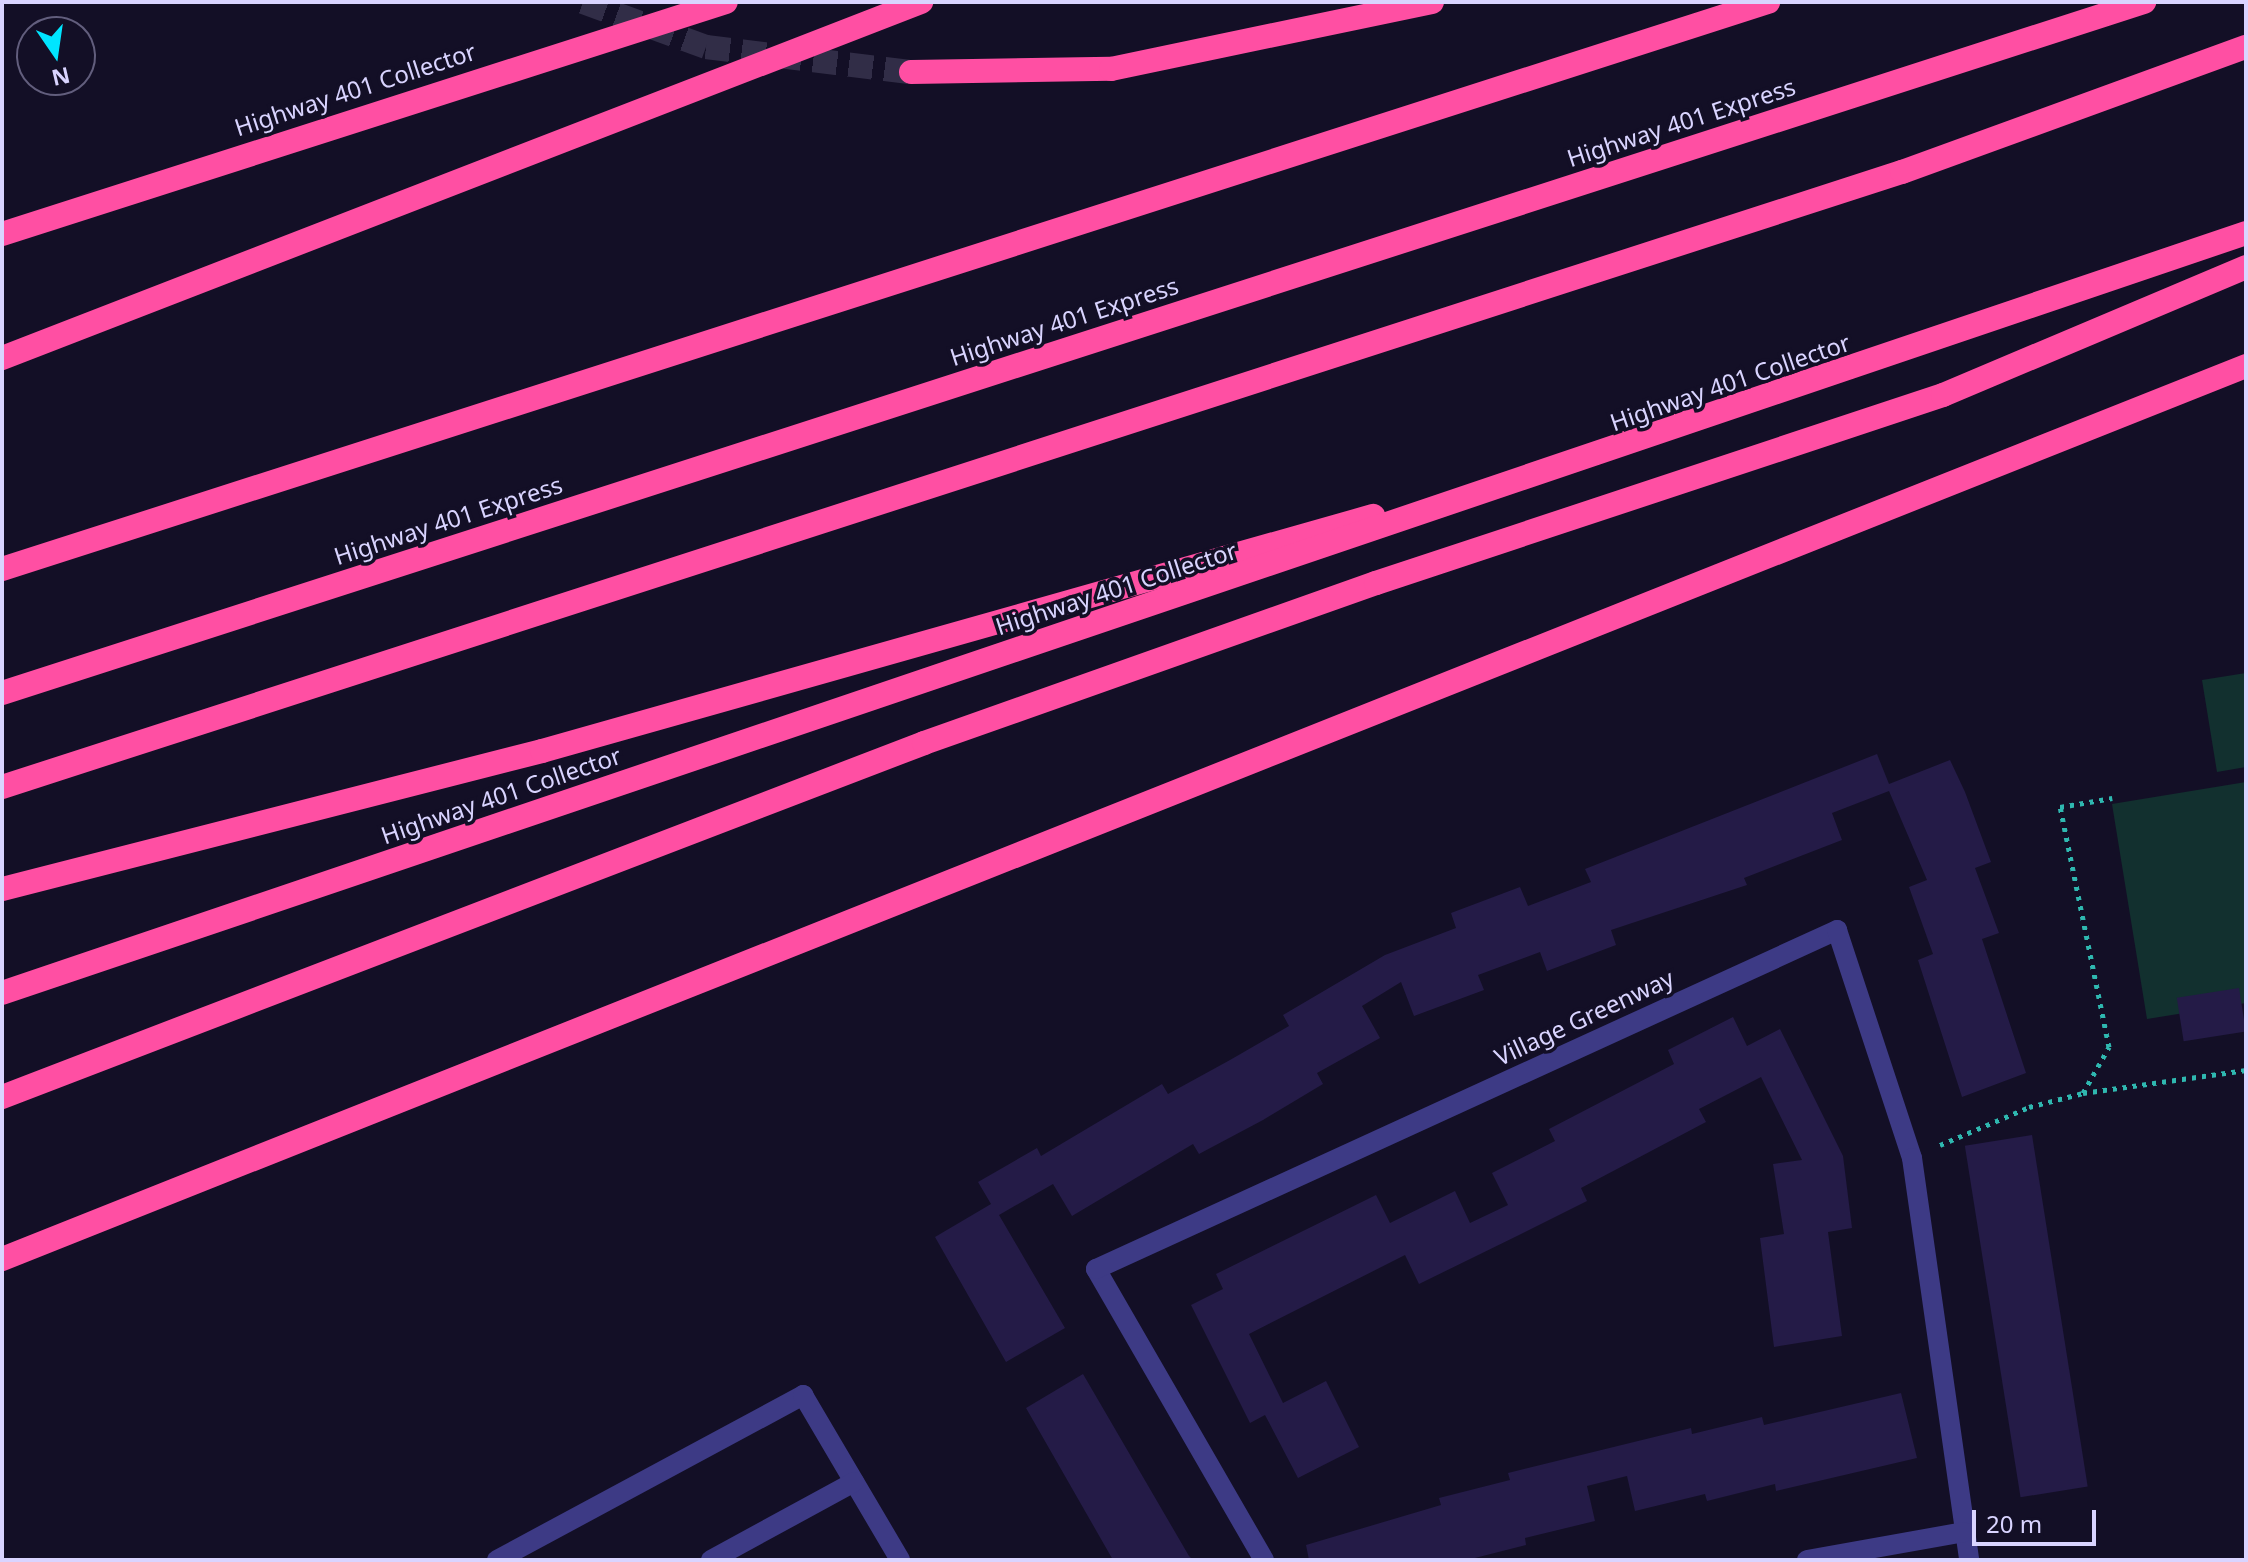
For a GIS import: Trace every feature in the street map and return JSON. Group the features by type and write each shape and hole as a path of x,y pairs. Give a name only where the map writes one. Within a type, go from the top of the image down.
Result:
{"highway":[{"name":"Highway 401 Collector","path":"2,234 726,2"},
{"path":"2,358 921,2"},
{"path":"911,72 1111,69 1432,2"},
{"path":"2,569 1768,2"},
{"name":"Highway 401 Express","path":"2,693 2144,2"},
{"path":"2,787 1660,252 2246,47"},
{"name":"Highway 401 Collector","path":"2,993 1663,436 2246,233"},
{"path":"2,1097 924,743 1376,583 1943,395 2246,267"},
{"path":"2,1259 2246,366"},
{"path":"2,889 542,751 1663,436"}],"lane":[{"name":"Village Greenway","path":"1264,1560 1096,1269 1837,930 1912,1158 1969,1560"},
{"path":"497,1560 803,1395 900,1560"},
{"path":"711,1560 854,1482"},
{"path":"1807,1560 1964,1532"}],"path":[{"path":"2083,1093 2109,1047 2060,807 2112,798"},
{"path":"1912,1158 2029,1107 2083,1093 2246,1070"}],"green space":[{"path":"2246,673 2246,767 2217,772 2202,680"},
{"path":"2246,782 2246,1003 2147,1019 2112,804"}],"building":[{"path":"1877,754 1889,784 1950,760 1965,792 1991,862 1975,868 1999,933 1982,939 2026,1073 1962,1097 1918,960 1933,954 1909,887 1927,880 1889,791 1832,813 1842,840 1744,878 1747,885 1611,930 1616,945 1547,971 1540,952 1478,975 1484,990 1414,1016 1401,982 1362,1006 1380,1038 1317,1073 1323,1084 1263,1120 1199,1154 1193,1144 1072,1216 1053,1184 999,1215 1065,1328 1006,1362 935,1237 991,1204 978,1182 1037,1148 1041,1156 1162,1084 1168,1094 1230,1060 1289,1026 1283,1015 1385,955 1456,928 1451,913 1520,887 1528,906 1591,882 1585,869"},
{"path":"2239,988 2246,1031 2184,1041 2177,998"},
{"path":"1733,1017 1747,1046 1780,1029 1843,1156 1852,1228 1828,1232 1842,1336 1774,1347 1760,1238 1784,1234 1773,1164 1802,1160 1761,1077 1699,1109 1706,1122 1581,1188 1587,1201 1419,1284 1405,1255 1249,1334 1283,1403 1326,1381 1359,1447 1298,1478 1265,1415 1250,1423 1191,1305 1223,1289 1216,1274 1376,1195 1390,1223 1455,1191 1470,1223 1508,1205 1492,1173 1555,1141 1549,1129 1674,1064 1668,1050"},
{"path":"2032,1135 2088,1487 2021,1497 1965,1146"},
{"path":"1083,1374 1193,1560 1113,1560 1026,1408"},
{"path":"1901,1393 1917,1458 1776,1491 1775,1484 1707,1501 1705,1494 1635,1511 1627,1476 1587,1486 1595,1521 1525,1538 1526,1545 1467,1560 1309,1560 1306,1545 1441,1505 1439,1498 1510,1480 1508,1473 1691,1428 1692,1434 1762,1417 1764,1425"}],"tunnel":[{"path":"583,2 706,47 911,72"}]}
